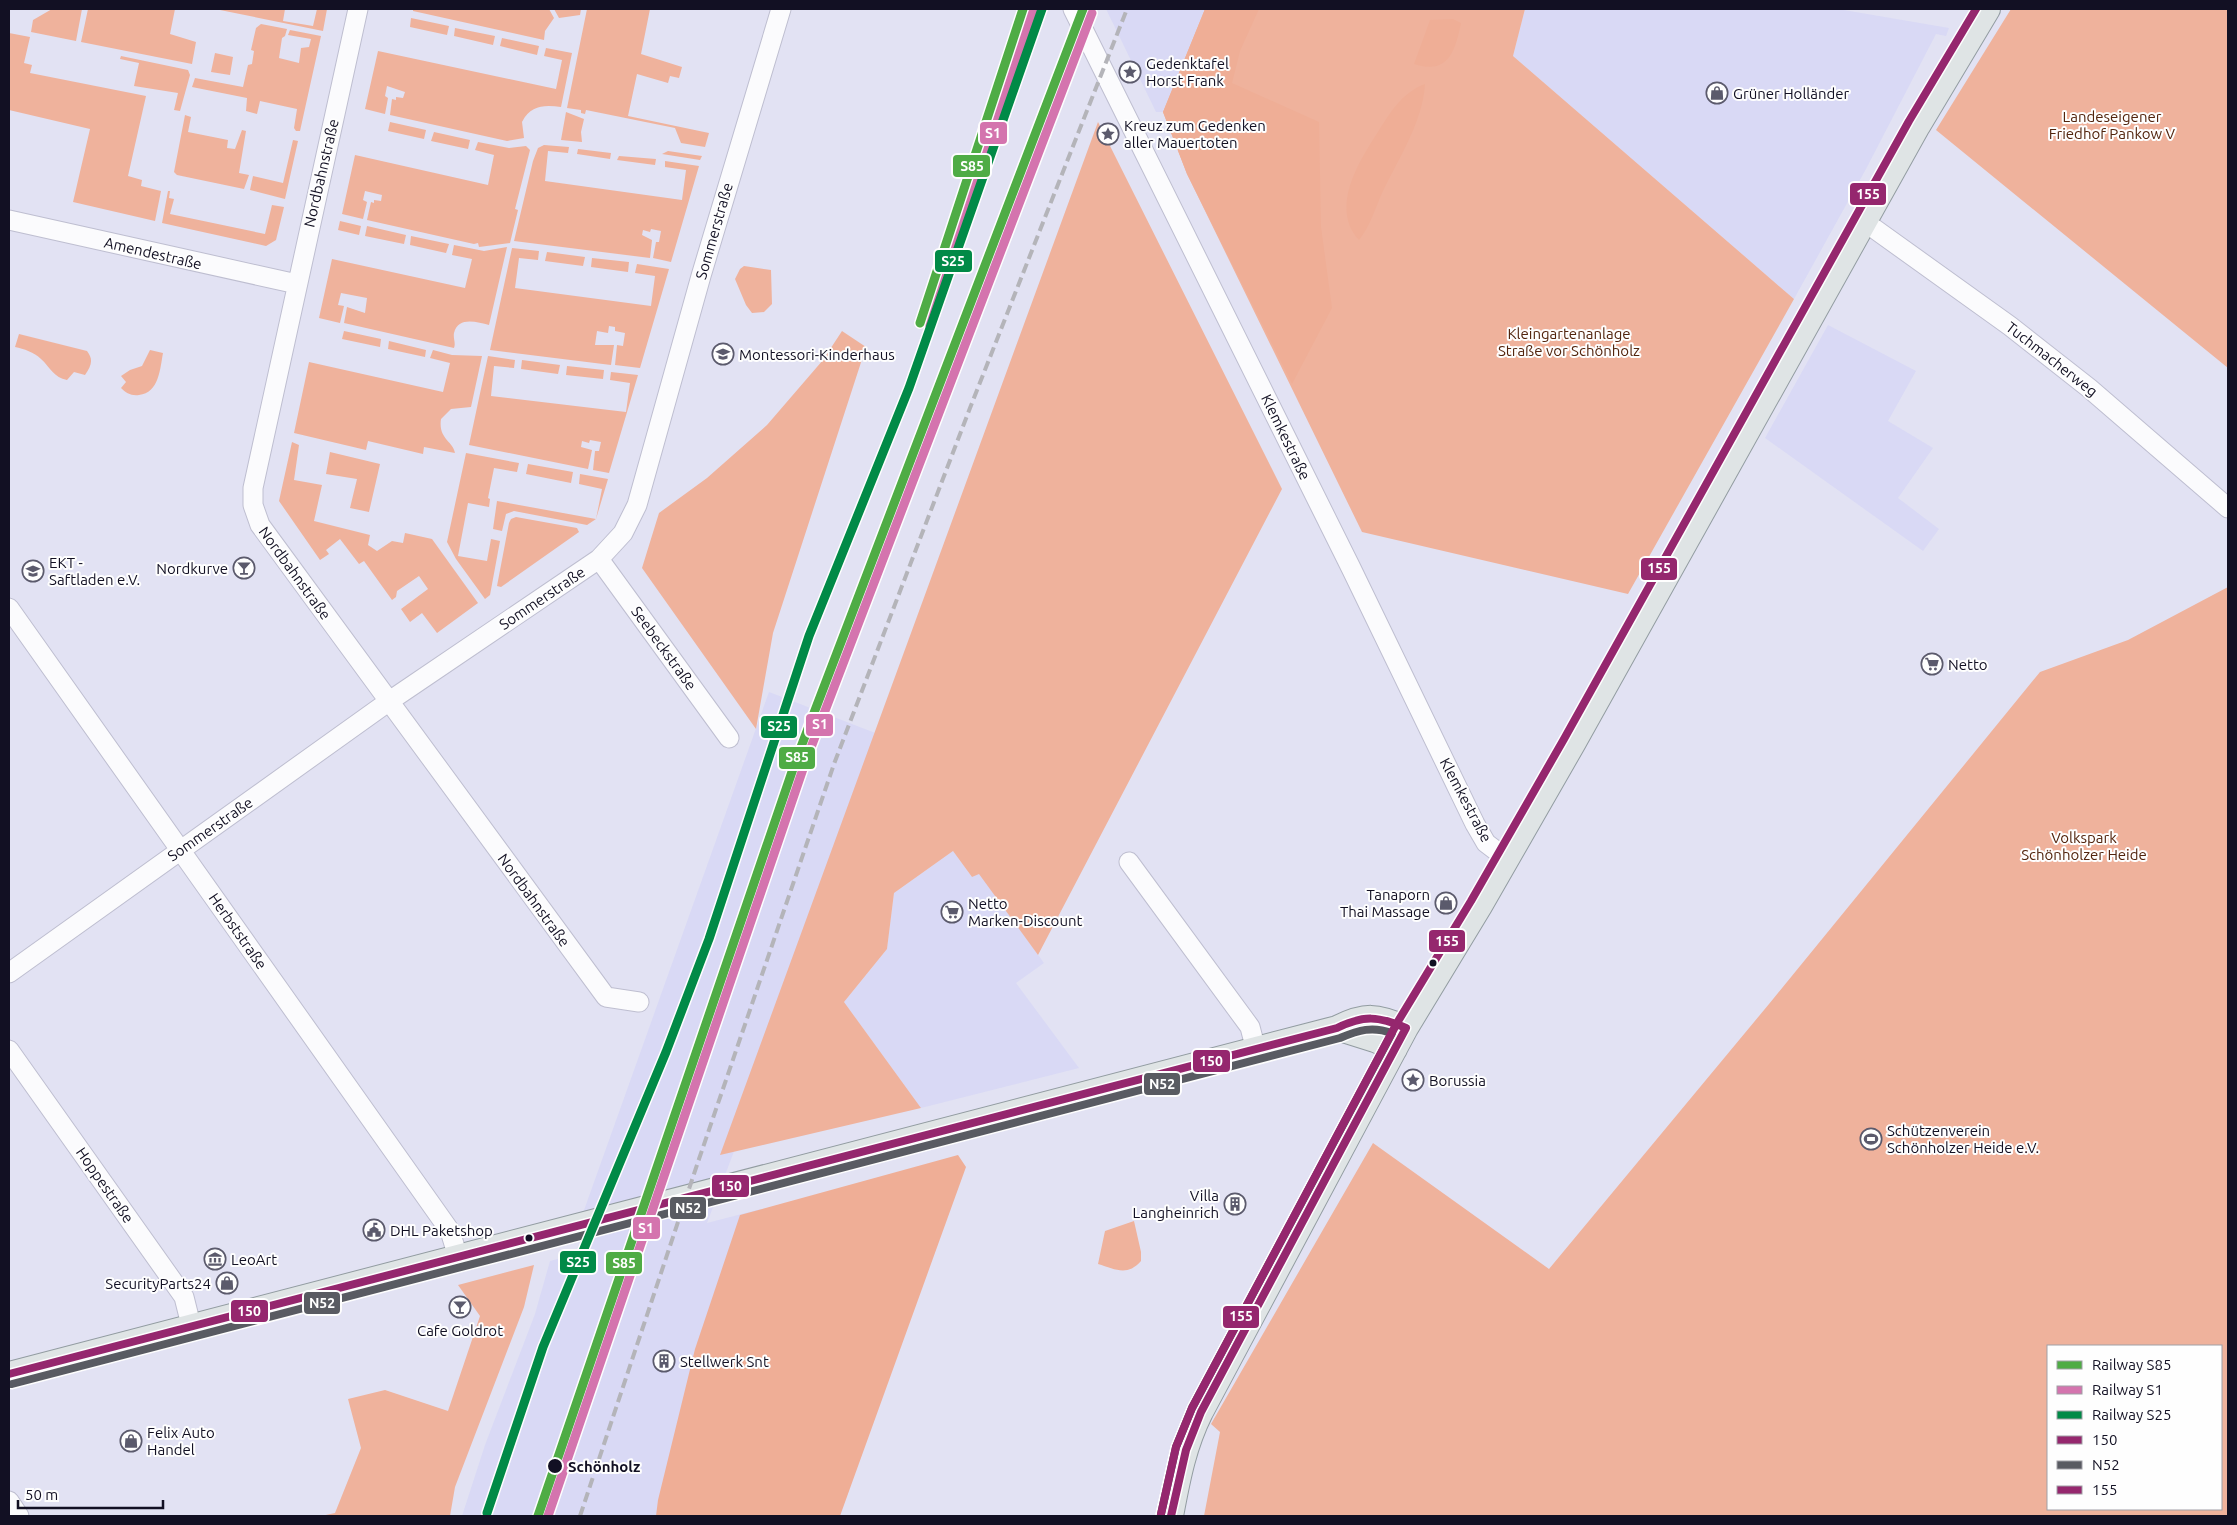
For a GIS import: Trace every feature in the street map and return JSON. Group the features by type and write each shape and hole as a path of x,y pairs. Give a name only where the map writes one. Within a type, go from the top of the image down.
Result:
{"main road":[{"path":"1171,1516 1181,1462 1189,1436 1406,1028 1506,859 1918,126 1988,9"},
{"path":"9,1374 191,1325 1256,1050 1337,1028 1356,1019 1377,1017 1406,1028"},
{"path":"1337,1028 1395,1049"}],"street":[{"name":"Nordbahnstraße","path":"358,9 253,488 253,505 260,525 606,997 639,1002"},
{"name":"Sommerstraße","path":"9,973 388,702 599,559 623,533 637,505 704,267 781,9"},
{"name":"Klemkestraße","path":"1073,9 1351,568 1475,824 1486,844 1506,859"},
{"name":"Amendestraße","path":"9,220 297,284"},
{"name":"Tuchmacherweg","path":"1865,222 2010,326 2097,394 2228,508"},
{"name":"Seebeckstraße","path":"599,559 729,738"},
{"name":"Herbststraße","path":"9,608 450,1231 458,1257"},
{"path":"1128,862 1250,1027 1256,1050"},
{"name":"Hoppestraße","path":"9,1050 184,1297 191,1325"},
{"path":"9,1501 19,1516"}],"shaded area":[{"path":"1106,9 1205,9 1163,112 1156,112"},
{"path":"1205,9 1259,9 1240,51 1232,83 1319,122 1321,227 1332,308 1292,384 1187,174 1163,112"},
{"path":"1525,9 1838,9 1949,28 1946,36 1936,34 1866,169 1794,299 1513,56"},
{"path":"1453,19 1461,23 1456,43 1448,59 1442,64 1435,66 1426,67 1414,64 1430,20"},
{"path":"1425,84 1420,112 1415,125 1370,222 1359,240 1351,228 1347,214 1347,201 1355,172 1369,146 1397,105 1409,93"},
{"path":"1828,325 1916,371 1888,421 1933,448 1898,498 1939,529 1923,551 1765,438"},
{"path":"769,692 909,746 736,1146 707,1223 761,1209 803,1516 462,1516 485,1445 535,1314 550,1261 576,1254 593,1211 583,1213"},
{"path":"953,851 972,877 979,873 1044,963 1016,983 1079,1068 921,1108 844,1002 887,949 894,893"},
{"path":"958,1155 966,1167 840,1516 656,1516 658,1500 695,1349 740,1215"}],"green space":[{"path":"52,9 82,9 76,41 31,32 33,20"},
{"path":"88,9 175,9 170,34 196,42 192,64 81,42"},
{"path":"215,9 285,9 283,21 313,26 317,9 327,9 323,31"},
{"path":"413,9 549,9 554,18 545,31 544,40 413,11"},
{"path":"554,9 581,9 580,15 559,18"},
{"path":"587,9 650,9 641,54 682,67 679,78 670,76 668,83 637,74 628,116 709,133 705,147 681,143 675,128 586,110 585,114 581,113 581,110 567,108"},
{"name":"Kleingartenanlage Straße vor Schönholz","path":"1205,9 1525,9 1513,56 1794,299 1628,594 1362,532 1187,174 1163,112"},
{"name":"Landeseigener Friedhof Pankow V","path":"2011,9 2228,9 2228,368 1936,130"},
{"path":"411,18 449,26 447,35 410,27"},
{"path":"261,24 287,29 285,36 282,38 279,58 299,63 301,48 309,47 311,39 288,35 290,30 321,36 300,131 296,131 294,128 297,109 260,101 257,114 246,111 247,98 192,87 195,78 243,87 248,65 252,64 254,51 251,50 256,28"},
{"path":"455,28 495,36 493,45 454,36"},
{"path":"9,33 30,37 24,63 32,65 30,73 146,96 128,176 142,180 141,186 161,191 155,221 73,202 90,129 9,110"},
{"path":"502,38 539,46 537,55 500,46"},
{"path":"546,48 572,53 561,107 544,106 530,112 522,122 524,138 507,141 390,115 392,99 396,100 396,97 403,98 405,92 387,86 385,96 388,98 385,114 365,109 378,51 556,89 562,60 544,56"},
{"path":"215,53 233,57 230,75 211,72"},
{"path":"121,56 188,70 190,75 180,111 174,110 178,93 134,86 139,63 120,59"},
{"path":"566,112 584,119 581,132 582,142 561,140"},
{"path":"185,115 191,117 188,132 228,140 227,148 235,149 242,130 246,131 239,173 249,175 244,189 177,175 174,172"},
{"path":"390,122 426,130 424,139 388,131"},
{"path":"1098,122 1282,489 1038,955 979,874 972,877 953,851 894,893 887,949 844,1002 921,1108 720,1155"},
{"path":"434,132 470,140 468,149 431,141"},
{"path":"293,140 298,141 285,199 250,190 253,176 283,183"},
{"path":"478,142 509,148 526,146 530,150 515,209 518,210 510,243 479,247 478,243 474,244 367,220 371,202 374,203 374,200 381,201 382,195 365,191 363,200 367,202 363,219 342,214 355,155 488,185 494,155 475,150"},
{"path":"544,145 569,147 568,153 548,151 545,181 682,200 686,170 665,167 665,161 699,166 671,262 653,258 656,242 659,242 661,231 651,229 650,232 643,230 642,235 652,240 650,258 514,241 533,161 538,148"},
{"path":"578,149 611,153 610,159 577,154"},
{"path":"668,151 702,156 700,160 662,154"},
{"path":"619,156 656,159 655,165 617,160"},
{"path":"168,191 170,191 169,198 174,199 170,214 265,234 272,205 284,207 276,240 266,246 162,223"},
{"path":"340,221 361,226 359,235 338,230"},
{"path":"367,226 406,235 404,244 365,236"},
{"path":"411,236 449,244 446,253 410,245"},
{"path":"454,245 484,251 507,247 489,325 468,322 459,324 454,333 454,348 344,323 347,307 365,313 367,298 341,293 338,305 344,306 340,323 319,318 332,259 465,288 472,259 452,255"},
{"path":"512,248 539,251 538,260 519,258 515,288 651,306 655,276 635,273 637,264 669,269 640,368 615,365 617,345 623,346 625,333 615,331 615,327 609,326 608,333 597,331 595,345 614,345 611,365 490,350"},
{"path":"547,252 585,257 583,266 545,261"},
{"path":"592,258 629,262 628,272 591,267"},
{"path":"744,266 771,270 772,304 764,312 752,313 746,305 735,279 740,269"},
{"path":"344,331 381,339 380,347 342,339"},
{"path":"842,331 866,347 773,633 756,729 642,568 659,513 707,478 767,425 823,360"},
{"path":"19,334 87,351 91,360 89,369 85,375 74,372 67,380 59,377 35,354 15,347"},
{"path":"389,341 426,350 425,357 388,349"},
{"path":"150,350 163,353 155,385 146,393 139,395 129,394 121,388 126,382 121,376 130,370 142,366"},
{"path":"433,350 452,355 482,356 471,407 451,409 441,419 442,431 455,453 424,447 423,454 368,441 366,450 294,433 309,362 443,392 450,363 430,358"},
{"path":"488,356 515,360 514,368 494,366 491,396 626,412 630,383 610,380 611,372 638,375 609,473 593,470 595,451 599,451 601,442 590,440 589,443 582,441 581,447 592,450 588,469 469,445"},
{"path":"522,360 560,365 558,374 521,369"},
{"path":"567,366 604,370 603,379 566,375"},
{"path":"292,442 299,445 294,480 322,485 314,521 370,535 368,545 377,551 392,541 403,543 405,533 432,539 478,603 437,633 422,613 410,622 401,609 428,589 419,576 397,591 396,597 392,600 364,561 359,564 340,539 326,550 329,554 320,560 279,501"},
{"path":"330,452 380,464 369,512 350,508 357,479 326,474"},
{"path":"466,453 519,463 517,472 494,468 488,498 490,499 489,507 468,503 458,556 487,561 491,539 500,541 490,595 485,599 456,559 447,542"},
{"path":"528,464 573,472 571,483 526,474"},
{"path":"580,474 608,479 596,519 602,489 579,484"},
{"path":"497,501 596,519 587,525 514,511 506,514 502,531 493,529"},
{"path":"516,517 577,528 579,532 501,587 497,586 509,523 511,519"},
{"name":"Volkspark Schönholzer Heide","path":"2228,587 2228,1516 1204,1516 1220,1432 1211,1424 1373,1143 1549,1269 1769,1004 2040,672 2128,640"},
{"path":"1134,1221 1141,1252 1141,1261 1131,1269 1126,1270 1098,1264 1105,1231"},
{"path":"534,1265 524,1307 455,1487 450,1516 321,1516 335,1513 361,1448 348,1399 385,1390 448,1411 480,1316 458,1285"}],"railway":[{"path":"580,1516 834,764 970,408 1127,9"}],"rail line":[{"name":"S85","path":"920,323 1023,9"},
{"name":"S25","path":"487,1513 543,1347 666,1052 709,939 809,636 909,388 1042,9"},
{"name":"S85","path":"538,1516 796,760 1083,9"},
{"name":"S1","path":"930,326 1033,12"},
{"name":"S1","path":"548,1516 805,763 1092,13"}],"transit line":[{"name":"155","path":"1161,1514 1176,1447 1192,1408 1397,1023 1471,901 1564,739 1909,121 1976,9"},
{"name":"150","path":"9,1374 1337,1028 1363,1019 1379,1019 1406,1028 1201,1412 1186,1450 1171,1516"},
{"name":"N52","path":"12,1384 1340,1038 1360,1031 1372,1029 1392,1033 1192,1408 1176,1447 1161,1514"}],"place":[{"name":"Gedenktafel Horst Frank","path":"1130,72"},
{"name":"Grüner Holländer","path":"1717,93"},
{"name":"Kreuz zum Gedenken aller Mauertoten","path":"1108,134"},
{"name":"Montessori-Kinderhaus","path":"723,354"},
{"name":"Nordkurve","path":"244,568"},
{"name":"EKT - Saftladen e.V.","path":"33,571"},
{"name":"Netto","path":"1932,664"},
{"name":"Tanaporn Thai Massage","path":"1446,903"},
{"name":"Netto Marken-Discount","path":"952,912"},
{"name":"Borussia","path":"1413,1080"},
{"name":"Schützenverein Schönholzer Heide e.V.","path":"1871,1139"},
{"name":"Villa Langheinrich","path":"1235,1204"},
{"name":"DHL Paketshop","path":"374,1230"},
{"name":"LeoArt","path":"215,1259"},
{"name":"SecurityParts24","path":"227,1283"},
{"name":"Cafe Goldrot","path":"460,1307"},
{"name":"Stellwerk Snt","path":"664,1361"},
{"name":"Felix Auto Handel","path":"131,1441"},
{"name":"Schönholz","path":"555,1466"}]}
